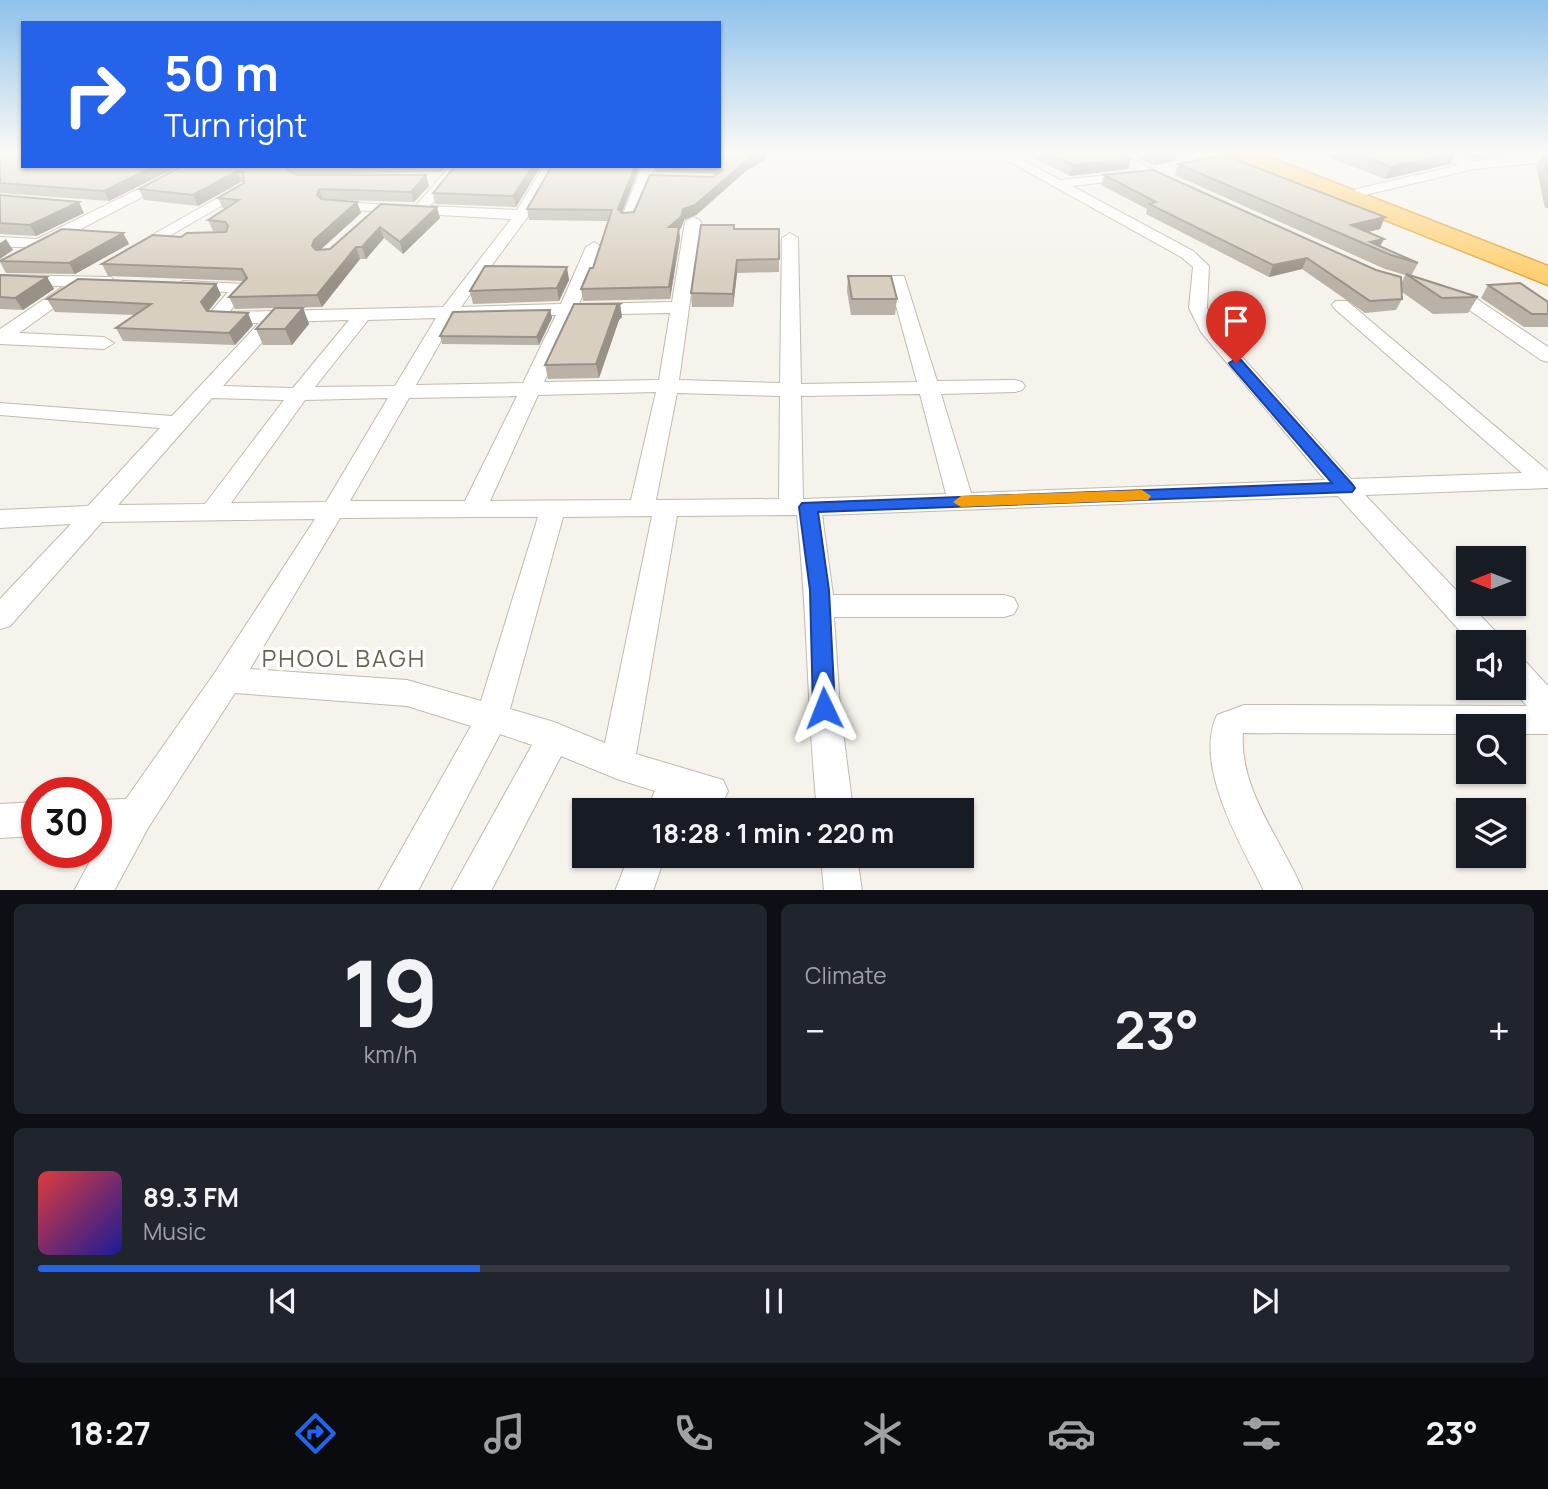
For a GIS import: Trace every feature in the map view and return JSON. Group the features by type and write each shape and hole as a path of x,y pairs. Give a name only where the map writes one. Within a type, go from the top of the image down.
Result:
{"highway":[{"path":"1344,195 1548,276"},
{"path":"1368,195 1548,264"}],"street":[{"path":"10,262 40,244 140,195"},
{"path":"0,338 84,280 231,195"},
{"path":"422,210 430,195"},
{"path":"94,890 135,816 227,680 333,510 449,311 513,226 533,195"},
{"path":"628,219 641,195"},
{"path":"1078,195 1187,254 1200,267 1198,307 1210,332 1346,488 1477,630"},
{"path":"330,204 422,210 513,226"},
{"path":"83,206 111,208"},
{"path":"361,224 379,208"},
{"path":"617,764 693,222"},
{"path":"157,237 183,238"},
{"path":"790,238 790,390 800,506 820,606 824,708 834,798"},
{"path":"0,242 40,244"},
{"path":"473,511 568,310 594,247"},
{"path":"0,279 125,282"},
{"path":"898,280 961,502"},
{"path":"166,284 238,286 241,290 218,317 273,319 449,311 680,307"},
{"path":"1433,290 1471,303 1548,356"},
{"path":"1341,305 1544,484"},
{"path":"212,512 299,394 362,316"},
{"path":"0,618 273,319"},
{"path":"0,338 104,343"},
{"path":"208,393 528,391 668,386 790,390 1015,386"},
{"path":"0,410 176,423"},
{"path":"0,519 97,514 333,510 473,511 800,506 1544,484"},
{"path":"398,890 492,718 553,509"},
{"path":"820,606 1004,606"},
{"path":"227,680 407,692 554,737 617,764 670,795 711,791"},
{"path":"1526,683 1548,707"},
{"path":"1284,890 1231,772 1225,738 1228,725 1244,719 1548,720"},
{"path":"471,890 554,737"},
{"path":"112,817 135,816"},
{"path":"0,821 21,820"},
{"path":"634,890 643,868"},
{"path":"840,868 843,890"}],"building":[{"path":"0,195 79,202 30,225 0,223"},
{"path":"224,195 317,195 321,199 357,202 314,240 312,246 316,250 330,249 381,204 437,207 400,242 380,227 362,247 356,247 317,295 229,297 247,278 242,269 102,264 153,235 181,237 187,233 226,232 228,226 225,222 208,220 239,200 218,198"},
{"path":"535,195 624,195 618,209 622,213 634,212 642,195 707,195 695,205 683,209 681,217 669,227 679,227 669,287 581,289 590,268 593,268 612,210 527,209"},
{"path":"1142,195 1208,195 1376,270 1401,277 1402,299 1370,301 1307,258 1273,265 1149,204 1156,202"},
{"path":"1249,195 1327,195 1385,217 1351,225 1384,239 1370,242 1418,263 1391,255"},
{"path":"701,225 734,225 734,229 779,229 779,259 737,260 733,294 691,293"},
{"path":"62,229 123,233 69,263 0,261"},
{"path":"485,266 567,267 557,288 470,291"},
{"path":"1406,274 1478,297 1442,298"},
{"path":"0,275 47,277 15,298 0,297"},
{"path":"848,276 891,276 897,299 852,299"},
{"path":"78,279 216,284 201,302 207,311 248,313 229,333 116,328 151,304 47,299"},
{"path":"1520,283 1548,302 1548,314 1532,314 1488,285"},
{"path":"574,304 620,304 596,364 545,365"},
{"path":"275,308 303,308 285,329 256,329"},
{"path":"550,310 537,337 440,336 453,312"}],"slow traffic":[{"path":"961,502 1142,496"}],"district":[{"name":"PHOOL BAGH","path":"344,657"}],"route":[{"path":"824,708 820,590 808,507 1346,488 1236,363"}]}
